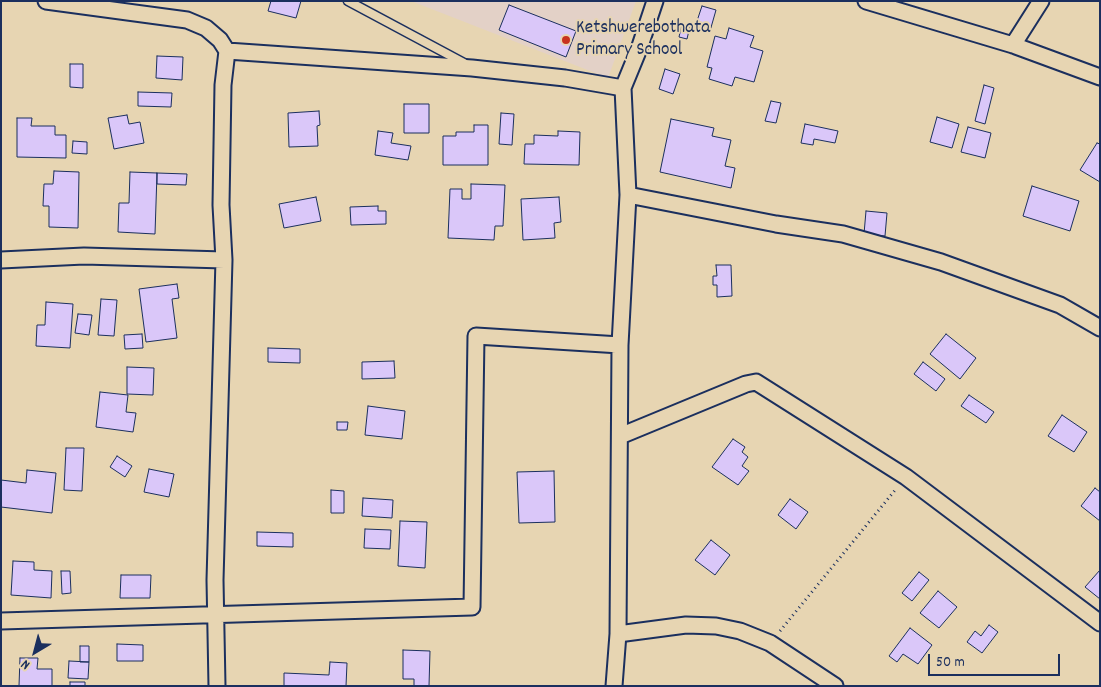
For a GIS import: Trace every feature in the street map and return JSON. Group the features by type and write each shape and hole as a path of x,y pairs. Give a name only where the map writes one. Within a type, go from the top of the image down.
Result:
{"street":[{"path":"46,1 187,20 206,28 220,40 227,51 223,85 221,205 224,260 216,496 217,686"},
{"path":"614,686 618,634 620,345 628,195 623,88 639,49 655,1"},
{"path":"866,1 1013,45 1100,76"},
{"path":"1013,45 1042,1"},
{"path":"227,51 472,68 565,78 623,88"},
{"path":"628,195 776,224 843,234 942,262 1060,305 1100,328"},
{"path":"1,260 84,256 224,260"},
{"path":"1,621 216,613 472,607 476,336 620,345"},
{"path":"620,436 746,384 756,382 906,477 1100,623"},
{"path":"618,634 686,625 716,626 740,631 770,643 835,686"}],"lane":[{"path":"348,1 472,68"}],"path":[{"path":"770,643 906,477"}],"shaded area":[{"name":"Ketshwerebothata Primary School","path":"411,1 636,1 608,78"}],"building":[{"path":"271,1 301,1 296,18 268,11"},
{"path":"509,5 576,31 566,57 499,30"},
{"path":"702,6 716,10 710,31 695,27"},
{"path":"682,24 690,26 687,39 679,37"},
{"path":"729,28 754,36 750,47 763,51 754,82 735,77 732,86 709,79 712,68 707,67 715,36 726,39"},
{"path":"157,56 183,57 182,80 156,78"},
{"path":"70,64 83,64 83,88 70,87"},
{"path":"665,69 680,74 673,94 659,89"},
{"path":"984,85 994,88 985,124 975,121"},
{"path":"138,92 172,93 171,107 138,106"},
{"path":"771,101 781,103 776,123 765,121"},
{"path":"404,104 429,104 429,133 404,133"},
{"path":"319,111 320,125 317,126 318,146 289,147 288,113"},
{"path":"501,113 514,114 512,145 499,144"},
{"path":"127,115 129,124 140,122 144,143 114,149 108,118"},
{"path":"937,117 959,124 952,148 930,142"},
{"path":"17,118 32,118 31,126 55,126 55,135 66,135 66,158 17,157"},
{"path":"671,119 714,128 712,136 731,140 725,166 735,168 731,188 660,172"},
{"path":"805,124 838,131 835,143 814,139 813,145 801,143"},
{"path":"474,125 488,125 488,165 443,165 443,136 456,136 456,132 474,132"},
{"path":"968,127 991,133 985,158 961,152"},
{"path":"378,131 393,133 391,143 411,146 408,160 375,155"},
{"path":"558,131 580,132 579,165 524,164 525,144 534,144 534,135 558,136"},
{"path":"73,141 87,142 87,154 72,153"},
{"path":"1097,143 1100,144 1100,182 1080,170"},
{"path":"54,171 79,172 78,228 49,227 49,206 43,206 44,184 53,184"},
{"path":"130,172 157,173 155,234 118,232 119,203 129,203"},
{"path":"157,173 187,174 186,185 157,184"},
{"path":"471,184 505,185 503,226 495,226 494,240 448,238 450,189 462,189 462,199 471,199"},
{"path":"1032,186 1079,201 1070,231 1023,216"},
{"path":"316,197 321,221 284,228 279,204"},
{"path":"559,197 561,222 554,223 555,238 523,240 521,199"},
{"path":"378,206 378,211 386,211 386,224 351,225 350,207"},
{"path":"866,211 887,213 885,236 864,234"},
{"path":"716,265 731,265 732,296 717,297 717,285 713,285 713,276 717,276"},
{"path":"177,284 179,298 172,299 177,338 146,342 139,289"},
{"path":"101,299 117,300 114,336 98,335"},
{"path":"46,302 73,304 70,348 36,346 37,325 45,325"},
{"path":"78,314 92,315 89,335 75,333"},
{"path":"142,334 143,348 125,349 124,335"},
{"path":"946,334 976,358 960,379 930,354"},
{"path":"268,348 300,349 300,363 268,362"},
{"path":"394,361 395,378 362,379 362,362"},
{"path":"923,362 945,379 936,391 914,374"},
{"path":"127,367 154,368 153,395 127,394"},
{"path":"100,392 128,395 126,412 136,413 133,432 96,427"},
{"path":"969,395 994,412 986,423 961,406"},
{"path":"368,406 405,411 402,439 365,435"},
{"path":"1062,415 1087,432 1074,452 1048,436"},
{"path":"337,422 348,422 347,430 337,430"},
{"path":"733,439 745,447 742,452 748,457 742,466 749,471 738,485 712,467"},
{"path":"66,448 84,448 82,491 64,490"},
{"path":"117,456 132,466 125,477 110,467"},
{"path":"149,469 174,474 169,497 144,492"},
{"path":"27,470 56,473 52,513 1,507 1,480 26,483"},
{"path":"554,471 555,522 519,523 517,472"},
{"path":"1095,488 1100,492 1100,521 1081,506"},
{"path":"331,490 344,491 344,513 331,513"},
{"path":"363,498 393,500 392,518 362,516"},
{"path":"790,499 808,512 796,529 778,515"},
{"path":"400,521 427,522 425,568 398,566"},
{"path":"365,529 391,530 390,549 364,548"},
{"path":"257,532 293,533 293,547 257,546"},
{"path":"711,540 730,555 715,575 695,560"},
{"path":"13,561 34,562 34,570 52,571 51,598 11,595"},
{"path":"1100,570 1100,599 1085,587"},
{"path":"61,571 70,571 71,593 62,594"},
{"path":"919,572 929,580 912,601 902,593"},
{"path":"121,575 151,575 150,598 120,598"},
{"path":"938,591 957,607 939,628 920,613"},
{"path":"989,625 998,632 982,653 967,642 975,631 981,636"},
{"path":"910,628 932,645 918,664 903,654 897,662 889,656"},
{"path":"117,644 143,645 143,661 117,661"},
{"path":"80,646 89,646 89,662 80,662"},
{"path":"403,650 430,651 429,686 414,686 414,679 403,679"},
{"path":"20,658 38,658 37,669 52,669 52,686 19,686"},
{"path":"69,661 89,662 88,679 68,678"},
{"path":"330,662 347,663 346,686 284,686 284,673 329,675"},
{"path":"70,682 85,682 85,686 70,686"}],"place":[{"name":"Ketshwerebothata Primary School","path":"566,40"}]}
